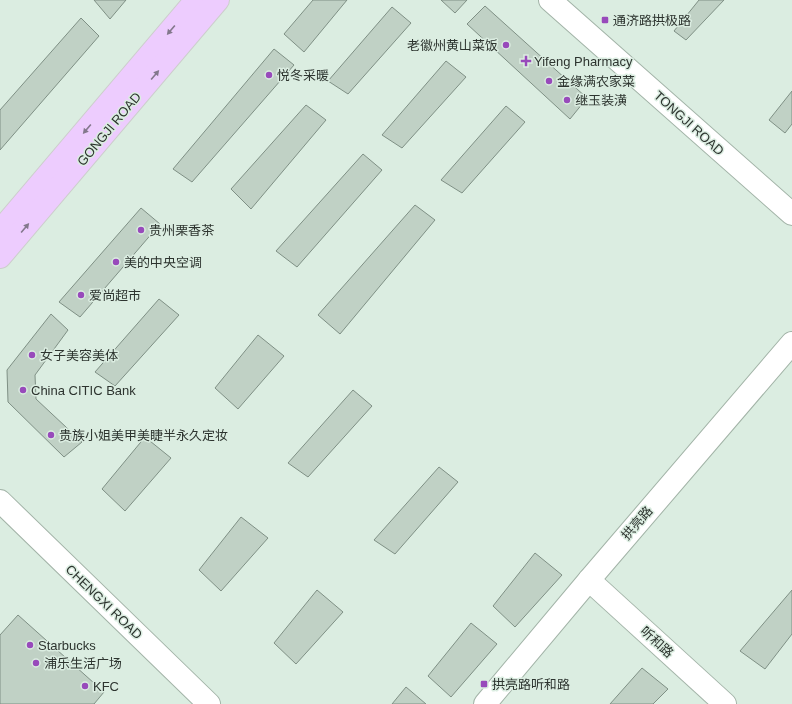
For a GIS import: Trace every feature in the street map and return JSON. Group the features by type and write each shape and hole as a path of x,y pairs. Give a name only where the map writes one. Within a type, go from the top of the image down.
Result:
{"main road":[{"name":"GONGJI ROAD","path":"0,231 196,0"},
{"name":"GONGJI ROAD","path":"0,257 218,0"}],"street":[{"name":"TONGJI ROAD","path":"550,0 792,214"},
{"name":"拱亮路","path":"485,704 588,580 792,343"},
{"name":"CHENGXI ROAD","path":"0,501 209,704"},
{"name":"听和路","path":"588,580 725,704"}],"building":[{"path":"94,0 126,0 110,19"},
{"path":"313,0 347,0 304,52 284,34"},
{"path":"441,0 467,0 455,13"},
{"path":"699,0 724,0 686,40 674,31"},
{"path":"485,6 587,98 570,119 467,24"},
{"path":"392,7 411,23 348,94 328,81"},
{"path":"81,18 99,36 0,150 0,110"},
{"path":"274,49 294,65 192,182 173,169"},
{"path":"446,61 466,77 402,148 382,135"},
{"path":"792,91 792,124 785,133 769,120"},
{"path":"306,105 326,120 251,209 231,189"},
{"path":"506,106 525,122 462,193 441,180"},
{"path":"363,154 382,170 297,267 276,251"},
{"path":"415,205 435,220 340,334 318,315"},
{"path":"141,208 160,224 80,317 59,302"},
{"path":"159,299 179,315 115,386 95,372"},
{"path":"51,314 68,330 35,375 36,399 82,442 64,457 8,402 7,370"},
{"path":"258,335 284,356 238,409 215,388"},
{"path":"353,390 372,406 308,477 288,463"},
{"path":"145,437 171,458 125,511 102,489"},
{"path":"439,467 458,482 395,554 374,540"},
{"path":"241,517 268,538 221,591 199,570"},
{"path":"535,553 562,575 515,627 493,606"},
{"path":"317,590 343,612 296,664 274,643"},
{"path":"792,590 792,634 765,669 740,651"},
{"name":"浦乐生活广场","path":"18,615 104,692 94,704 0,704 0,635"},
{"path":"471,623 497,644 451,697 428,676"},
{"path":"642,668 668,689 653,704 610,704"},
{"path":"406,687 426,704 392,704"}],"place":[{"name":"通济路拱极路","path":"605,20"},
{"name":"老徽州黄山菜饭","path":"506,45"},
{"name":"Yifeng Pharmacy","path":"526,61"},
{"name":"悦冬采暖","path":"269,75"},
{"name":"金缘满农家菜","path":"549,81"},
{"name":"继玉装潢","path":"567,100"},
{"name":"贵州栗香茶","path":"141,230"},
{"name":"美的中央空调","path":"116,262"},
{"name":"爱尚超市","path":"81,295"},
{"name":"女子美容美体","path":"32,355"},
{"name":"China CITIC Bank","path":"23,390"},
{"name":"贵族小姐美甲美睫半永久定妆","path":"51,435"},
{"name":"Starbucks","path":"30,645"},
{"name":"浦乐生活广场","path":"36,663"},
{"name":"拱亮路听和路","path":"484,684"},
{"name":"KFC","path":"85,686"}]}
